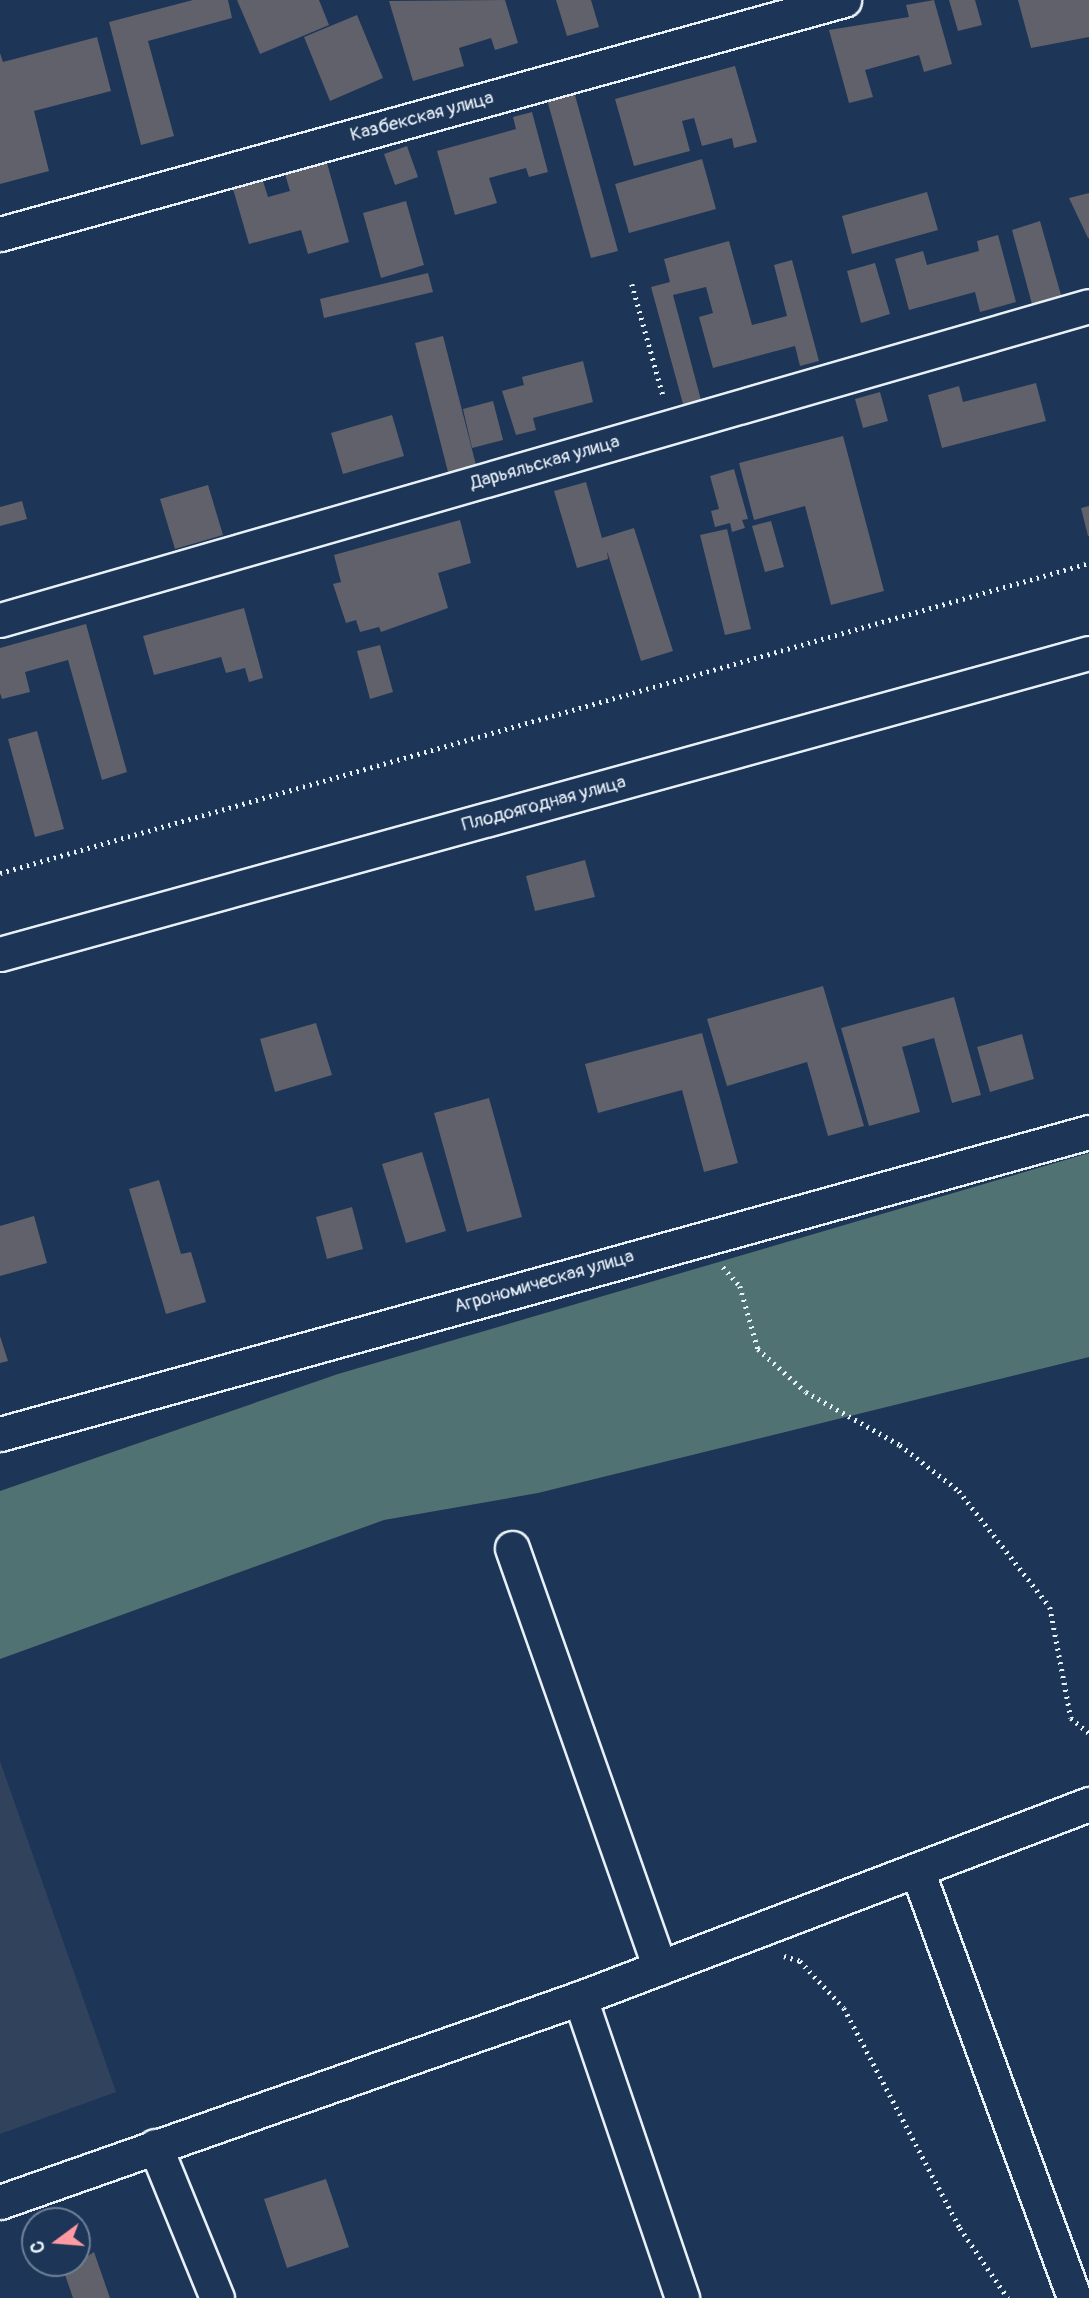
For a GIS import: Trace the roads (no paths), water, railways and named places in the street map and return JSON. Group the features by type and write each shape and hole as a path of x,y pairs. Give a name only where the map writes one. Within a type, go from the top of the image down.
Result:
{"street":[{"name":"Казбекская улица","path":"0,234 844,0"},
{"name":"Дарьяльская улица","path":"0,621 1089,306"},
{"name":"Плодоягодная улица","path":"0,954 1089,653"},
{"name":"Агрономическая улица","path":"0,1434 1089,1132"},
{"path":"512,1548 660,1968"},
{"path":"0,2202 580,1998 918,1873 1089,1804"},
{"path":"918,1873 1074,2298"},
{"path":"580,1998 682,2298"},
{"path":"155,2146 217,2298"}]}
